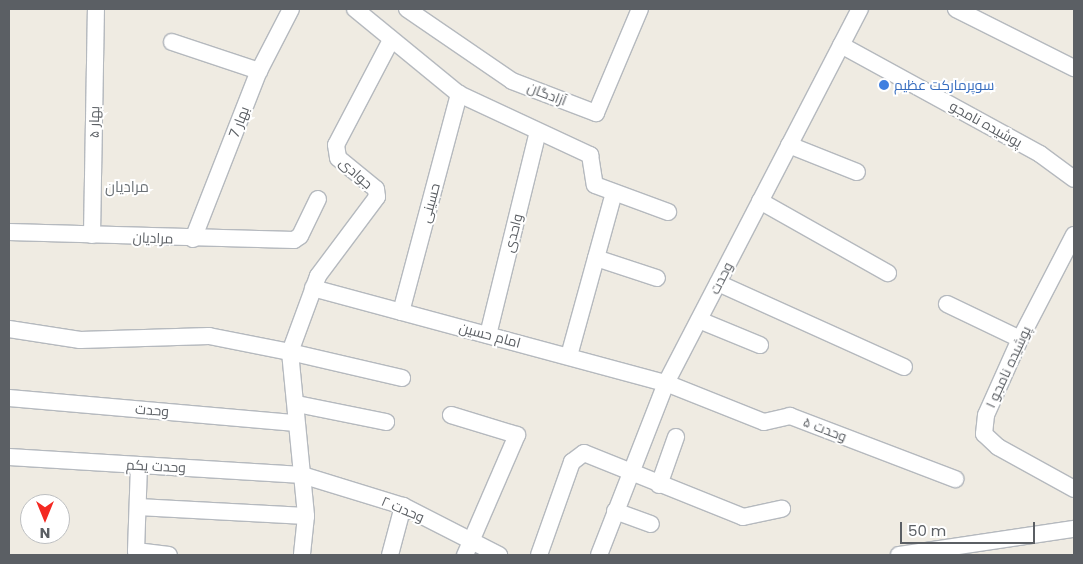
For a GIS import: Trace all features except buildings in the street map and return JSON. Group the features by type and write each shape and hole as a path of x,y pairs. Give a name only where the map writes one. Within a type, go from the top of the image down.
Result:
{"street":[{"name":"بهار ۵","path":"92,235 96,9"},
{"name":"بهار 7","path":"193,239 259,71 291,9"},
{"path":"355,9 390,42 459,94 590,155 595,185 668,212"},
{"name":"آزادگان","path":"407,9 512,81 596,113 640,9"},
{"name":"وحدت","path":"599,555 629,473 666,383 860,9"},
{"path":"966,11 1074,68"},
{"path":"172,42 259,71"},
{"name":"جوادی","path":"302,555 306,516 296,423 297,404 290,352 313,288 377,197 376,189 338,158 336,146 390,42"},
{"name":"پوشیده نامجو","path":"841,45 1040,154 1074,179"},
{"name":"حسینی","path":"401,312 459,94"},
{"name":"واحدی","path":"488,335 538,132"},
{"path":"789,146 857,172"},
{"path":"568,356 614,193"},
{"name":"مرادیان","path":"9,232 193,239 298,239 318,198"},
{"path":"760,201 888,273"},
{"name":"پوشیده نامجو ۱","path":"1074,235 1020,339 986,415 984,434 998,447 1074,489"},
{"path":"596,258 657,278"},
{"path":"718,282 904,367"},
{"name":"امام حسین","path":"313,288 666,383"},
{"path":"947,304 1020,339"},
{"path":"699,320 760,345"},
{"path":"9,329 80,340 209,336 290,352 402,378"},
{"name":"وحدت ۵","path":"666,383 764,422 790,416 955,479"},
{"name":"وحدت","path":"9,398 296,423"},
{"path":"297,404 386,422"},
{"path":"451,415 517,435 467,548"},
{"path":"659,485 676,437"},
{"path":"539,555 576,456 584,453 629,473 743,517 782,509"},
{"name":"وحدت یکم","path":"9,457 302,475"},
{"path":"140,465 136,552 169,555"},
{"name":"وحدت ۲","path":"302,475 402,506 467,548 499,555"},
{"path":"390,555 402,506"},
{"path":"138,507 306,516"},
{"path":"615,511 651,524"},
{"path":"899,555 1074,529"}],"place":[{"name":"سوپرمارکت عظیم","path":"884,85"}],"district":[{"name":"مرادیان","path":"127,187"}]}
